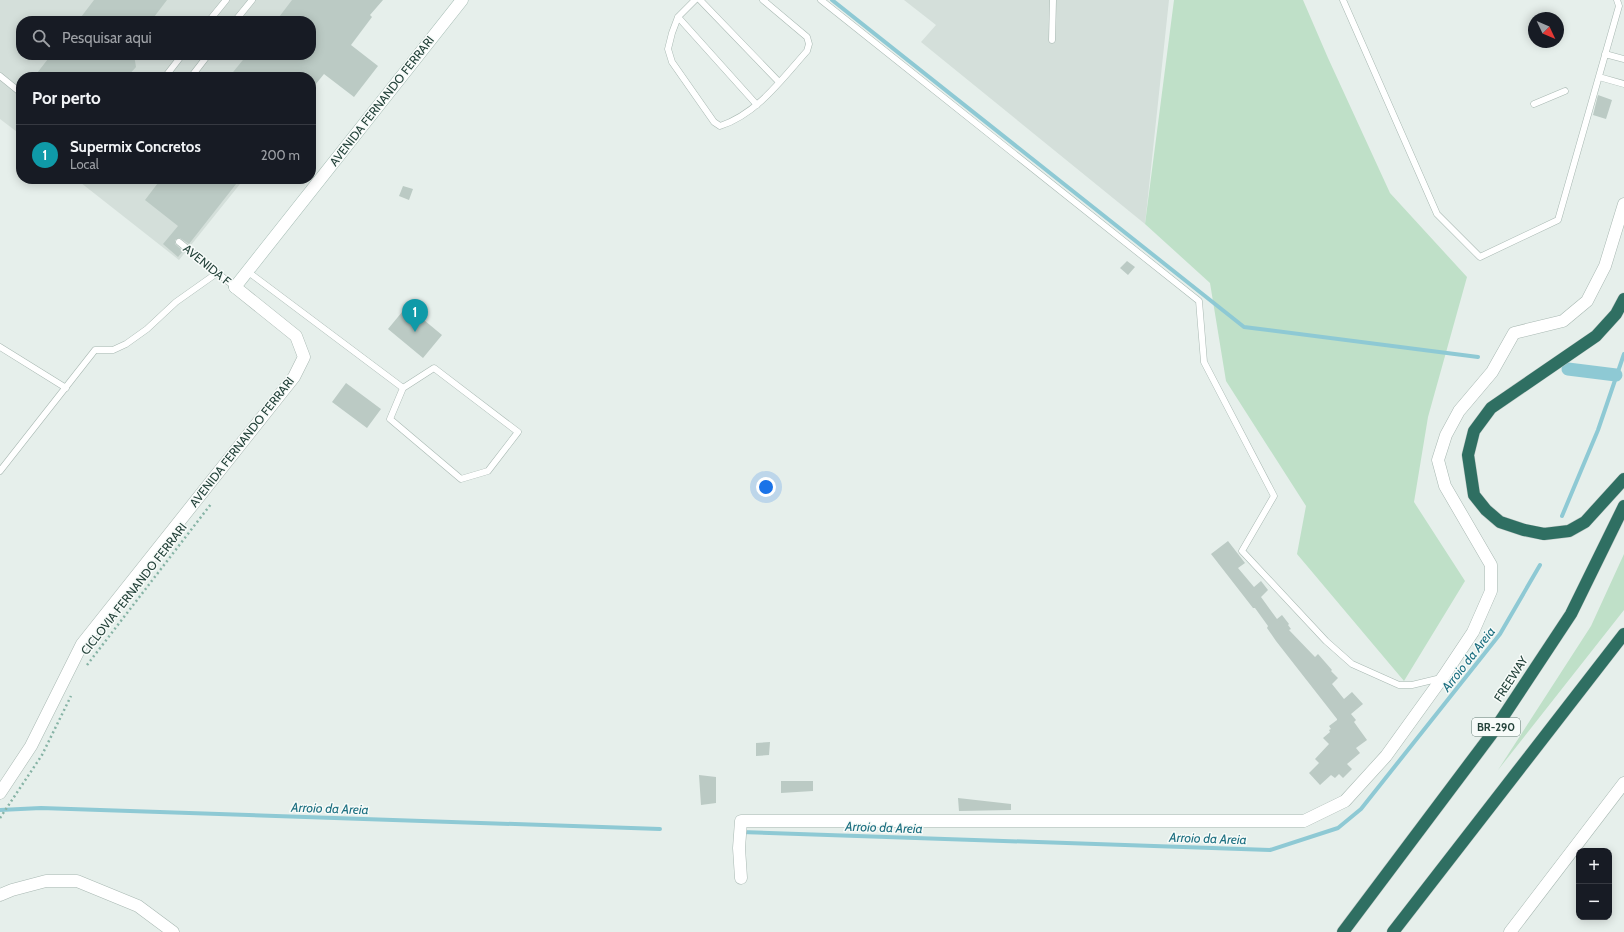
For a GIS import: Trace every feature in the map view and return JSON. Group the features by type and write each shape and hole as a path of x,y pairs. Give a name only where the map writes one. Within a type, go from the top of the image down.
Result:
{"highway":[{"path":"1624,299 1616,314 1596,336 1491,408 1474,431 1468,455 1474,495 1486,510 1500,522 1524,530 1544,534 1569,532 1585,522 1624,479"},
{"name":"FREEWAY","path":"1343,932 1499,722 1571,614 1624,506"},
{"path":"1393,932 1624,634"}],"street":[{"name":"AVENIDA FERNANDO FERRARI","path":"0,793 31,746 82,644 294,377 304,357 296,336 235,287 462,0"},
{"path":"741,878 739,848 741,821 1304,821 1345,801 1386,756 1443,677 1473,632 1491,591 1491,566 1445,486 1438,460 1446,435 1459,410 1492,372 1514,333 1563,321 1587,301 1605,266 1624,204"},
{"path":"1510,932 1624,783"},
{"path":"0,895 12,890 46,881 76,881 138,906 173,932"}],"lane":[{"path":"213,16 226,0"},
{"path":"240,16 252,0"},
{"path":"695,0 678,17 668,49 672,62 714,122 720,126 730,123 757,105 808,51 809,44 807,37 763,0"},
{"path":"700,0 779,82"},
{"path":"821,0 1199,301 1204,362 1274,496 1242,551 1326,641 1352,664 1399,685 1412,685 1443,677"},
{"path":"1052,40 1053,0"},
{"path":"1343,0 1437,214 1480,257 1558,220 1619,6 1617,0"},
{"path":"678,17 757,105"},
{"path":"1605,54 1624,59"},
{"path":"169,72 178,60"},
{"path":"195,72 204,60"},
{"path":"0,76 16,90"},
{"path":"1599,77 1624,84"},
{"path":"1534,104 1565,91"},
{"name":"AVENIDA F","path":"179,242 235,287"},
{"path":"247,271 404,388"},
{"path":"0,471 95,350 113,350 126,344 151,325 176,302 217,273"},
{"path":"0,347 66,388"},
{"path":"434,368 518,432 488,471 461,480 390,419 404,388 434,368"}],"path":[{"name":"CICLOVIA FERNANDO FERRARI","path":"83,671 212,502"},
{"path":"0,818 42,755 73,692"}],"shaded area":[{"path":"0,0 352,0 316,18 316,16 16,16 16,60 305,60 296,72 16,72 16,131 0,119"},
{"path":"904,0 1169,0 1145,224 921,42 936,25"},
{"path":"82,184 240,184 179,260"}],"green space":[{"path":"1174,0 1303,0 1390,193 1467,277 1428,417 1414,502 1465,581 1404,681 1297,554 1306,506 1226,381 1210,283 1145,224"},
{"path":"1624,554 1624,610 1498,770 1591,626"}],"building":[{"path":"94,0 167,0 155,16 82,16"},
{"path":"292,0 383,0 370,15 372,17 351,45 378,66 354,97 324,74 316,84 316,72 233,72 243,60 316,60 316,16 280,16"},
{"path":"47,60 135,60 136,67 132,72 38,72"},
{"path":"1598,95 1612,100 1606,119 1593,115"},
{"path":"157,184 236,184 189,244 180,238 175,240 175,244 183,251 178,257 163,244 178,226 145,200"},
{"path":"403,186 413,189 409,200 399,196"},
{"path":"1127,261 1135,267 1128,275 1120,268"},
{"path":"407,306 442,335 423,358 388,329"},
{"path":"346,383 381,409 367,428 332,402"},
{"path":"1228,541 1245,563 1238,568 1254,587 1261,581 1268,590 1261,597 1277,619 1282,615 1289,624 1288,625 1291,629 1289,630 1315,657 1318,654 1332,670 1331,671 1338,678 1332,684 1344,699 1352,692 1363,704 1351,714 1356,720 1354,722 1367,740 1356,748 1360,753 1347,764 1352,769 1343,778 1339,774 1335,778 1331,775 1320,785 1309,773 1319,763 1315,759 1329,744 1323,738 1330,732 1329,730 1331,729 1329,726 1337,719 1276,641 1267,628 1268,626 1255,608 1253,608 1211,554"},
{"path":"770,742 769,755 756,756 756,743"},
{"path":"699,775 716,777 716,803 701,805"},
{"path":"781,781 813,781 813,791 781,793"},
{"path":"958,798 1011,804 1011,810 959,811"}],"waterway":[{"path":"832,0 1244,327 1478,357"},
{"name":"Arroio da Areia","path":"1562,516 1598,430 1624,354"},
{"path":"1568,369 1616,375"},
{"name":"Arroio da Areia","path":"741,832 1270,850 1338,828 1361,809 1500,634 1540,565"},
{"name":"Arroio da Areia","path":"0,810 41,808 660,829"}],"place":[{"name":"Supermix Concretos","path":"415,332"}]}
